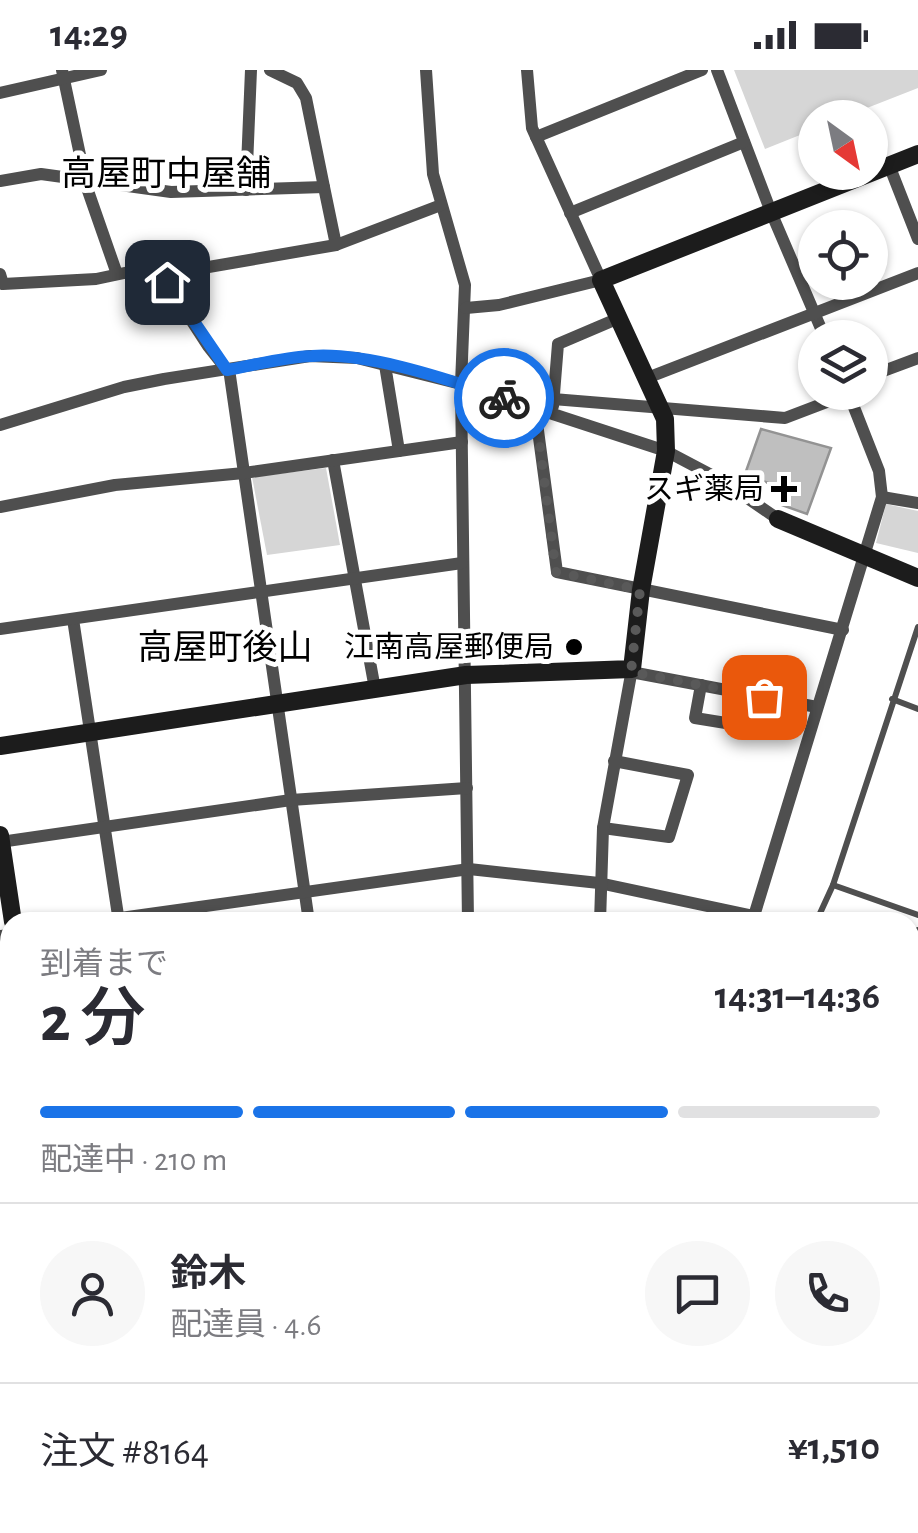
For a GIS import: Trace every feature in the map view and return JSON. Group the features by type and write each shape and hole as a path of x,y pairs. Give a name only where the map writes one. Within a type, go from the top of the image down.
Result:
{"street":[{"path":"0,93 63,74 101,70"},
{"path":"246,190 251,70"},
{"path":"270,70 297,83 306,98 336,245"},
{"path":"426,70 433,174 464,276 466,308 461,384 468,912"},
{"path":"526,70 529,118 662,408 666,451 603,828 600,912"},
{"path":"536,137 702,70"},
{"path":"717,70 771,212 818,320"},
{"path":"63,74 85,179 117,274"},
{"path":"570,212 744,142"},
{"path":"466,308 528,299 602,280 918,154"},
{"path":"889,166 918,238"},
{"path":"0,180 41,174 171,192 324,188"},
{"path":"162,275 336,245 441,205"},
{"path":"0,274 3,284 96,279 148,268 162,275 228,370 308,912"},
{"path":"647,378 918,273"},
{"path":"553,406 558,344 619,318"},
{"path":"0,426 124,387 310,356 357,358 461,384 535,408 662,408 785,418 805,410"},
{"path":"888,369 918,358"},
{"path":"385,365 399,450"},
{"path":"553,406 666,451 721,480 778,519 918,578"},
{"path":"535,408 556,572 842,630"},
{"path":"756,912 882,497 880,470 855,410"},
{"path":"0,507 115,485 244,473 462,442"},
{"path":"333,460 375,689"},
{"path":"882,497 918,504"},
{"path":"0,629 462,563"},
{"path":"73,619 117,912"},
{"path":"0,746 466,675 631,671 817,707"},
{"path":"701,685 694,718 732,724 738,692"},
{"path":"603,828 669,837 688,775 614,760"},
{"path":"12,912 0,839 291,800 466,788"},
{"path":"171,912 469,869 599,882 725,912"}],"lane":[{"path":"821,912 833,885 918,627"},
{"path":"892,699 918,709"},
{"path":"833,885 910,912"}],"shaded area":[{"path":"734,70 918,70 918,88 887,100 798,100 798,136 765,149"},
{"path":"326,468 340,545 267,555 252,477"},
{"path":"886,504 918,511 918,553 876,543"}],"building":[{"path":"761,429 831,448 807,514 779,504 784,489 745,474"}],"way so far":[{"path":"504,398 535,408 556,572 640,590 631,672 764,697"}],"place":[{"name":"スギ薬局","path":"784,489"},
{"name":"江南高屋郵便局","path":"574,647"}],"district":[{"name":"高屋町中屋舗","path":"166,173"},
{"name":"高屋町後山","path":"225,647"}],"route":[{"path":"167,282 227,370 310,356 357,358 504,398"}]}
